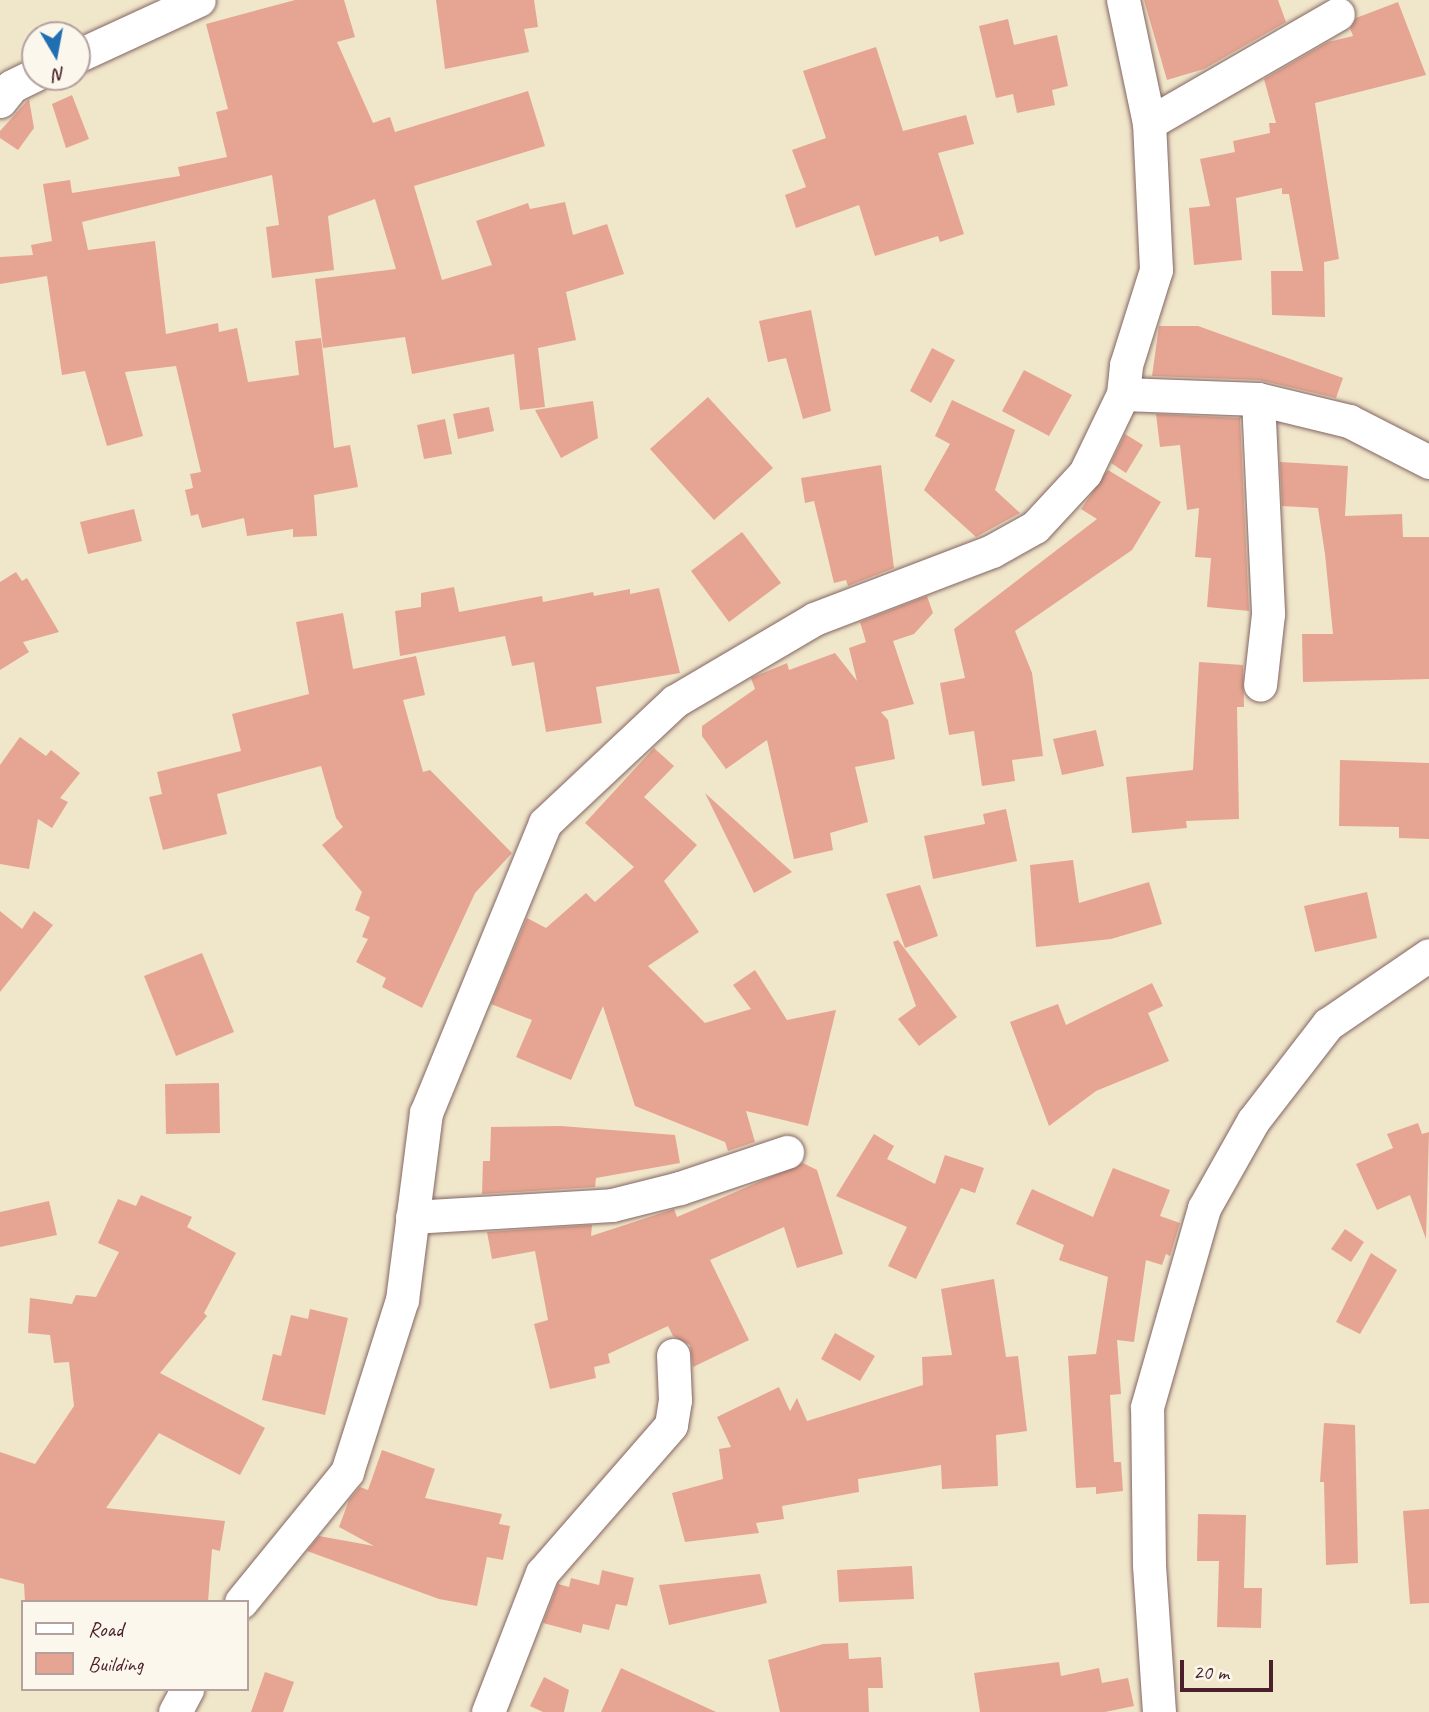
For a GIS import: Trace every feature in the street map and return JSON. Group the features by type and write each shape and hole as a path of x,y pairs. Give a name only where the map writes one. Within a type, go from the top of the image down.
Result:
{"street":[{"path":"91,46 139,13 199,0"},
{"path":"242,1600 347,1472 402,1300 426,1113 545,823 675,701 814,619 992,551 1035,527 1085,473 1123,394 1126,365 1156,270 1149,123 1123,0"},
{"path":"1149,123 1338,14"},
{"path":"0,101 12,86 21,82"},
{"path":"1123,394 1258,399 1349,421 1429,462"},
{"path":"1258,399 1268,614 1259,685"},
{"path":"1158,1712 1149,1564 1147,1406 1204,1208 1253,1121 1328,1024 1429,955"},
{"path":"412,1217 612,1205 680,1188 787,1152"},
{"path":"488,1712 542,1573 671,1425 676,1400 673,1355"},
{"path":"175,1712 186,1691"}],"building":[{"path":"295,0 344,0 355,37 337,42 373,123 390,117 395,132 528,91 545,146 414,186 442,280 492,265 476,221 528,203 530,209 565,202 573,235 607,224 624,274 566,292 576,340 538,348 545,407 520,410 514,354 412,374 405,337 323,348 315,279 396,269 375,199 328,216 334,270 272,278 266,227 279,225 272,175 82,222 88,250 155,241 166,334 218,323 219,332 237,328 248,382 299,375 295,341 321,338 334,448 350,445 358,487 314,495 317,536 293,537 293,529 247,536 244,518 202,528 198,514 191,516 185,490 193,488 190,474 201,472 176,366 125,372 143,436 107,446 85,371 62,375 47,276 0,284 0,257 33,255 31,245 52,241 43,184 70,180 72,193 180,176 178,167 227,157 216,112 228,109 206,24"},
{"path":"436,0 534,0 538,27 524,29 529,52 445,69"},
{"path":"1144,0 1278,0 1286,22 1204,69 1167,80"},
{"path":"1398,2 1426,75 1315,103 1339,259 1324,262 1325,317 1272,315 1271,271 1303,271 1289,194 1282,194 1282,188 1236,198 1242,260 1194,265 1189,208 1210,206 1200,159 1235,152 1233,141 1270,133 1269,123 1276,123 1264,79 1328,42 1353,36 1350,28 1356,18"},
{"path":"1008,19 1014,45 1057,35 1068,86 1052,90 1055,105 1017,113 1013,94 996,98 979,26"},
{"path":"876,47 903,131 966,115 974,144 938,153 964,234 940,242 938,236 875,256 859,205 796,228 785,195 806,187 792,150 826,138 803,71"},
{"path":"72,95 89,139 66,148 52,104"},
{"path":"29,99 34,128 18,150 0,138 0,131"},
{"path":"811,310 831,411 803,419 786,358 768,362 759,321"},
{"path":"1159,326 1198,326 1343,378 1336,398 1259,380 1152,376"},
{"path":"932,348 955,360 931,403 910,391"},
{"path":"1024,370 1072,395 1049,436 1002,411"},
{"path":"708,397 773,468 714,520 650,449"},
{"path":"952,400 1015,430 995,490 1020,513 976,537 924,490 950,444 935,436"},
{"path":"593,401 598,438 561,458 535,410"},
{"path":"489,407 494,431 458,439 453,414"},
{"path":"1156,414 1240,418 1249,611 1207,607 1211,558 1195,557 1199,508 1187,510 1180,445 1160,447"},
{"path":"445,419 452,454 424,459 417,425"},
{"path":"1125,434 1143,445 1126,473 1111,463"},
{"path":"1280,462 1348,466 1345,516 1402,514 1403,537 1429,537 1429,679 1303,682 1302,634 1333,634 1325,554 1318,508 1282,506"},
{"path":"881,465 894,568 848,586 846,580 834,583 814,501 805,503 801,478"},
{"path":"1108,470 1161,502 1132,550 1015,631 1032,673 1043,756 1012,760 1015,781 982,786 974,731 949,735 940,683 965,678 954,629 1097,519 1081,509"},
{"path":"134,509 142,541 88,554 80,522"},
{"path":"742,532 781,583 729,622 691,571"},
{"path":"16,572 22,581 27,578 59,632 23,642 29,652 0,670 0,582"},
{"path":"454,587 459,612 542,596 543,602 593,592 594,596 630,589 630,594 659,588 680,673 596,687 602,723 546,732 534,662 512,666 505,636 400,656 395,611 421,607 421,593"},
{"path":"927,596 933,613 914,634 893,641 914,704 881,712 888,720 895,759 855,767 868,822 830,833 833,850 794,859 767,740 726,769 702,736 702,726 755,689 751,678 787,663 789,670 835,653 857,681 849,648 866,642 860,622"},
{"path":"343,613 353,669 416,656 425,695 403,700 423,772 430,770 512,853 475,893 422,1008 382,987 386,978 356,962 368,939 362,937 370,917 355,910 362,892 322,845 343,827 336,818 321,766 217,794 227,834 163,850 149,797 162,794 157,772 241,751 232,714 309,694 296,622"},
{"path":"1199,662 1243,665 1244,707 1237,707 1239,819 1186,821 1187,828 1132,833 1126,777 1193,770"},
{"path":"1096,730 1104,766 1062,775 1053,739"},
{"path":"20,737 46,756 51,750 80,773 60,798 68,802 52,828 38,819 29,869 0,864 0,765"},
{"path":"654,748 674,766 644,797 697,845 664,881 699,932 648,966 705,1023 751,1009 733,985 755,970 787,1020 836,1010 808,1126 746,1111 755,1142 728,1151 725,1142 635,1106 603,1006 571,1080 516,1057 532,1020 491,1004 527,918 546,928 586,893 595,902 634,867 585,823"},
{"path":"1340,760 1429,763 1429,839 1399,838 1399,827 1339,826"},
{"path":"705,793 792,872 754,893"},
{"path":"1006,809 1017,861 933,879 924,836 985,824 983,814"},
{"path":"1073,860 1079,903 1149,882 1162,924 1111,939 1036,947 1030,865"},
{"path":"920,885 938,936 905,948 886,894"},
{"path":"1367,892 1377,938 1315,952 1304,906"},
{"path":"0,911 22,929 34,911 53,925 0,992"},
{"path":"898,940 957,1017 919,1046 898,1019 916,1006 893,942"},
{"path":"202,953 234,1032 176,1056 144,976"},
{"path":"1152,983 1163,1006 1148,1013 1169,1061 1096,1091 1049,1126 1010,1022 1058,1004 1066,1025"},
{"path":"219,1083 220,1133 166,1134 165,1084"},
{"path":"1418,1123 1422,1134 1429,1132 1426,1239 1410,1195 1377,1210 1356,1164 1393,1148 1387,1134"},
{"path":"561,1126 675,1135 680,1163 596,1178 595,1187 482,1194 483,1161 490,1161 491,1127"},
{"path":"874,1134 894,1146 887,1159 935,1184 945,1155 984,1168 975,1193 961,1188 916,1279 888,1266 907,1227 836,1196"},
{"path":"803,1163 817,1170 843,1254 797,1268 784,1227 710,1260 749,1340 693,1367 690,1345 673,1336 668,1326 608,1354 610,1363 594,1367 596,1378 550,1389 534,1324 548,1320 535,1251 492,1259 487,1232 592,1225 591,1236 674,1209 677,1217"},
{"path":"1113,1168 1170,1190 1160,1216 1180,1223 1170,1256 1166,1254 1162,1265 1146,1260 1134,1342 1117,1340 1121,1394 1110,1395 1114,1462 1121,1462 1123,1491 1096,1494 1096,1487 1076,1488 1068,1356 1096,1354 1108,1277 1059,1260 1064,1245 1016,1224 1032,1189 1093,1217"},
{"path":"141,1195 192,1217 187,1227 236,1253 204,1313 207,1316 160,1373 265,1428 240,1475 159,1433 106,1508 225,1521 220,1551 212,1549 208,1600 25,1600 24,1584 0,1578 0,1452 35,1464 74,1406 69,1362 54,1363 50,1335 28,1333 30,1298 72,1304 76,1295 96,1297 119,1252 98,1243 118,1199 136,1206"},
{"path":"49,1201 57,1235 0,1247 0,1212"},
{"path":"1345,1229 1364,1242 1351,1262 1331,1249"},
{"path":"1371,1253 1397,1270 1360,1334 1336,1322"},
{"path":"994,1279 1006,1357 1018,1356 1027,1431 996,1435 998,1486 942,1489 941,1465 858,1479 859,1492 782,1506 784,1519 756,1523 759,1533 685,1542 672,1493 723,1479 719,1449 731,1447 717,1417 779,1387 790,1411 797,1398 807,1421 923,1385 922,1357 952,1355 941,1289"},
{"path":"310,1309 348,1318 325,1415 262,1400 273,1354 281,1356 291,1315 308,1319"},
{"path":"835,1333 875,1356 860,1381 821,1359"},
{"path":"1324,1423 1355,1425 1358,1563 1326,1565 1324,1482 1320,1482"},
{"path":"382,1450 435,1469 425,1498 502,1514 499,1524 510,1526 503,1560 487,1557 477,1606 439,1599 307,1551 319,1536 374,1546 339,1527 349,1500 360,1487 368,1490"},
{"path":"1429,1509 1429,1603 1410,1604 1403,1511"},
{"path":"1198,1514 1246,1515 1244,1588 1262,1588 1261,1628 1217,1627 1219,1561 1197,1561"},
{"path":"912,1566 914,1599 839,1602 837,1570"},
{"path":"602,1570 634,1578 627,1606 616,1604 609,1630 583,1624 581,1633 543,1623 558,1584 569,1587 571,1578 599,1585"},
{"path":"760,1574 767,1603 669,1625 659,1585"},
{"path":"848,1643 849,1659 881,1657 883,1688 868,1688 869,1712 780,1712 768,1660 823,1644"},
{"path":"1059,1662 1061,1676 1099,1668 1102,1683 1128,1678 1134,1706 1105,1712 980,1712 974,1673"},
{"path":"621,1668 716,1712 601,1712"},
{"path":"265,1672 294,1682 283,1712 251,1712"},
{"path":"544,1677 569,1690 564,1712 543,1712 530,1706"}]}
